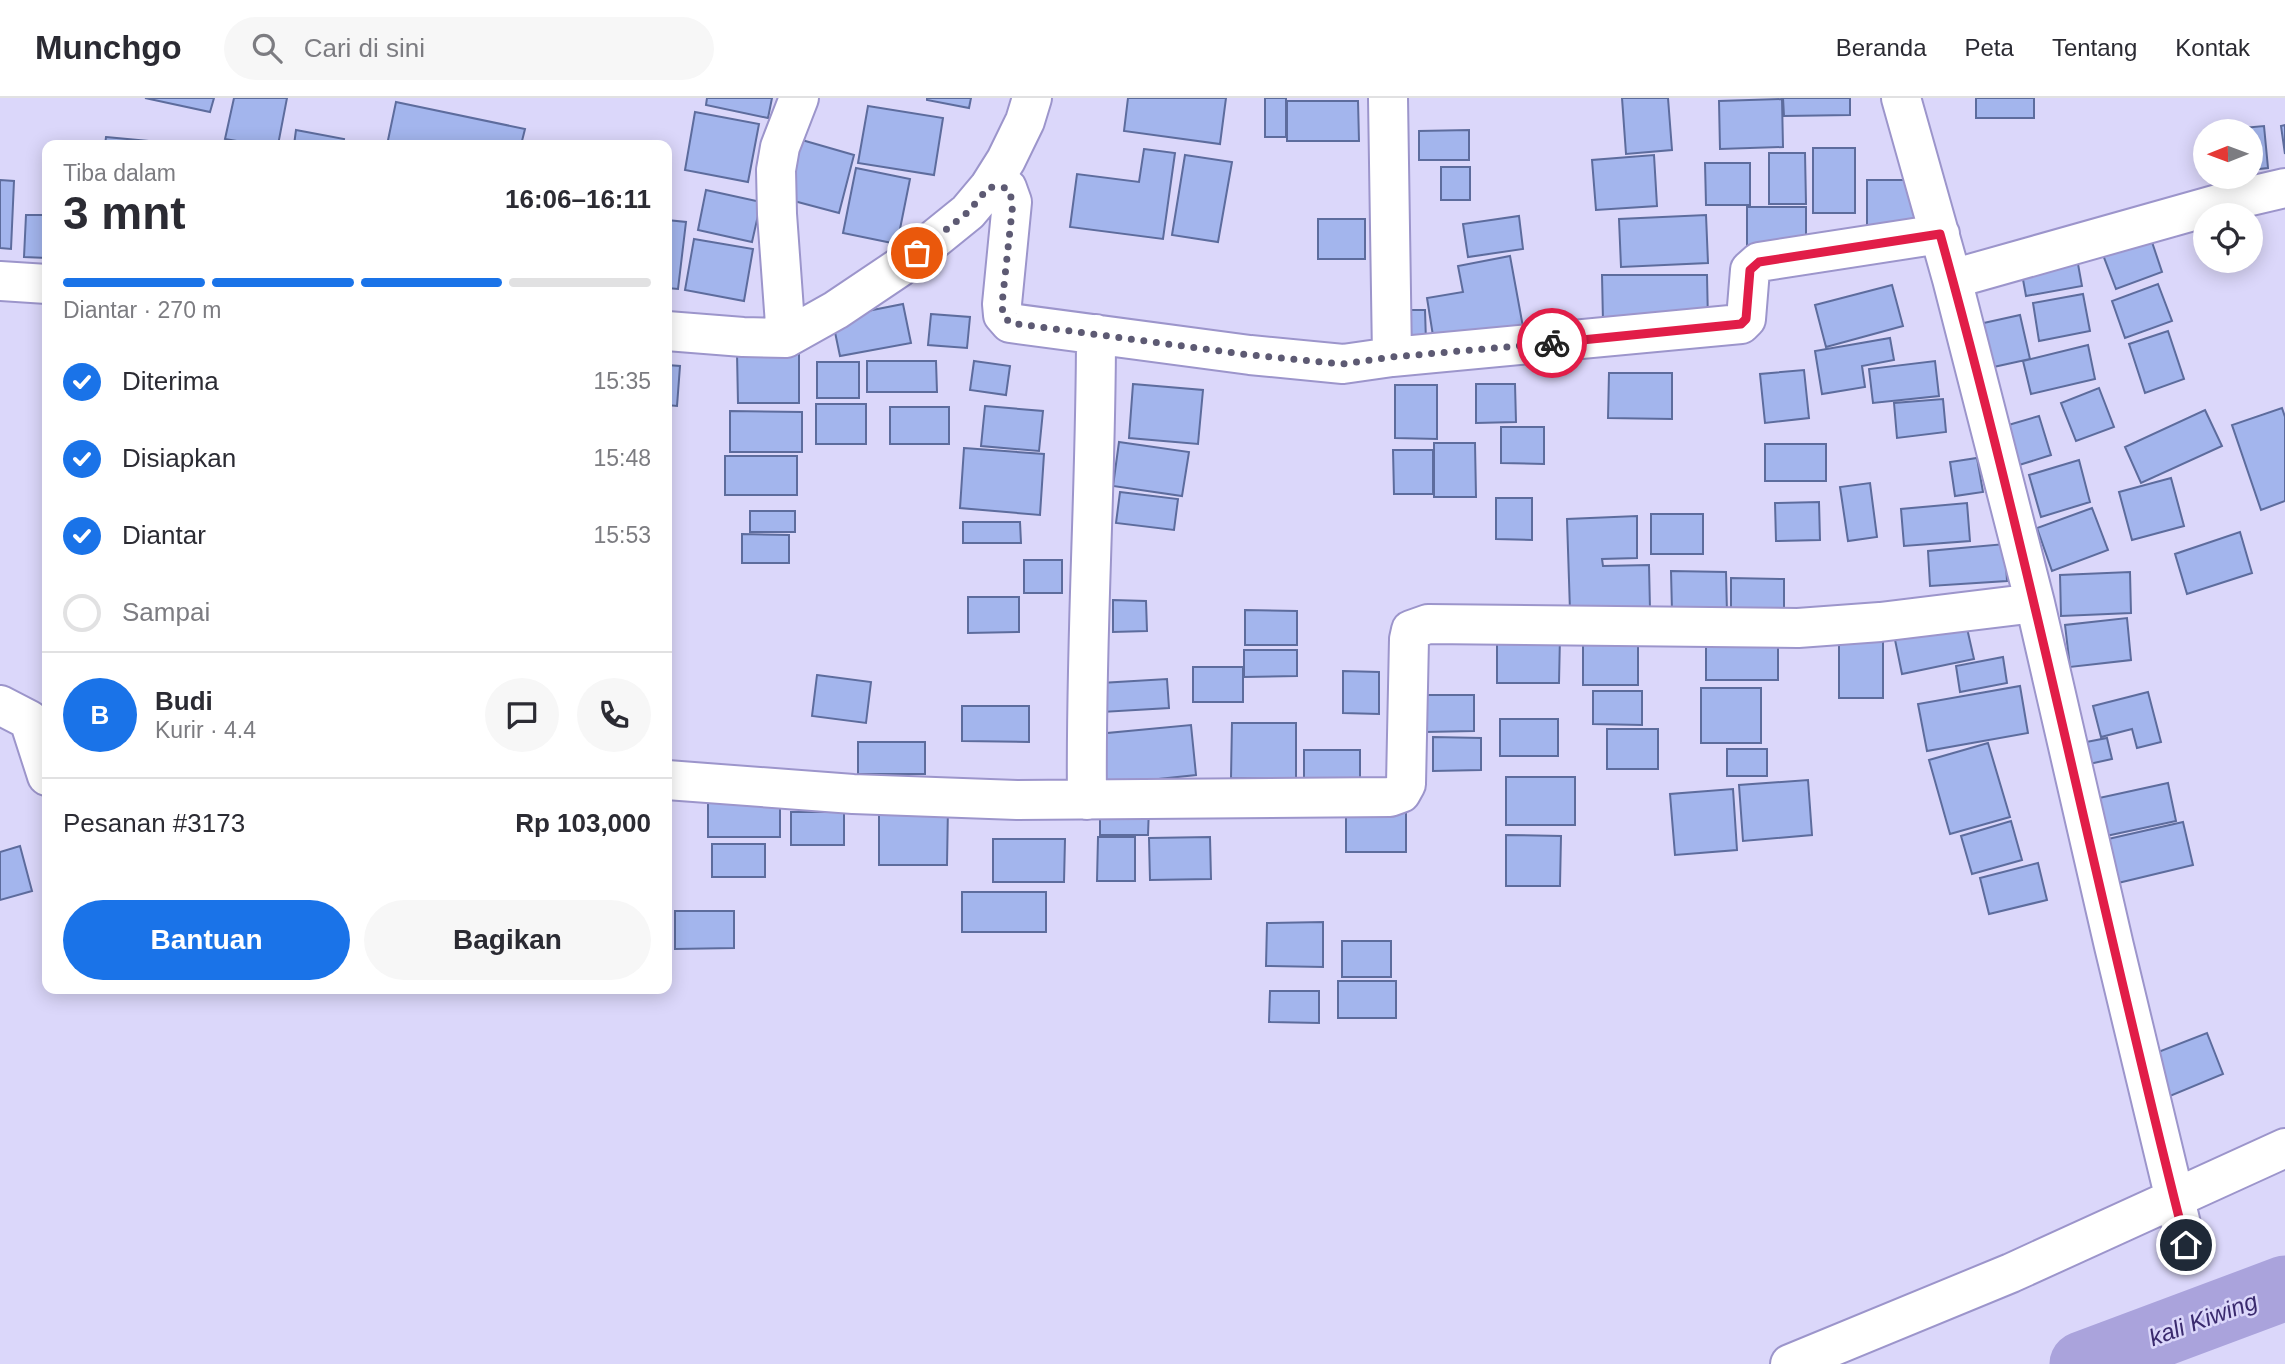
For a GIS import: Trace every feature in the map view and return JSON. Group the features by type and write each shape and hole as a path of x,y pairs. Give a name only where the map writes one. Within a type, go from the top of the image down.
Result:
{"street":[{"path":"786,338 776,170 780,146 799,98"},
{"path":"672,331 743,338 786,338 836,310 900,267 968,212 989,187 1016,140 1031,98"},
{"path":"1388,98 1392,357"},
{"path":"1901,98 1952,279 2035,603 2186,1245"},
{"path":"989,187 1007,188 1013,202 1002,304 1003,315 1010,323 1250,355 1343,364 1741,324 1746,319 1750,270 1759,262 1940,234"},
{"path":"1952,279 2225,202 2285,188"},
{"path":"0,281 42,284"},
{"path":"1087,800 1086,704 1096,334"},
{"path":"672,780 853,794 1017,800 1384,798 1396,796 1406,785 1409,635 1414,628 1423,625 1798,628 1880,622 2035,603"},
{"path":"0,705 29,720 42,760"},
{"path":"1790,1364 2011,1273 2285,1148"}],"building":[{"path":"145,98 214,98 210,112"},
{"path":"234,98 287,98 279,140 225,139"},
{"path":"707,98 772,98 768,118 706,105"},
{"path":"927,98 971,98 969,108"},
{"path":"1128,98 1226,98 1220,144 1124,131"},
{"path":"1265,98 1286,98 1286,137 1265,137"},
{"path":"1622,98 1668,98 1672,150 1626,154"},
{"path":"1783,98 1850,98 1850,115 1784,116"},
{"path":"1976,98 2034,98 2034,118 1976,118"},
{"path":"1782,99 1783,147 1720,149 1719,101"},
{"path":"1287,101 1358,101 1359,141 1287,141"},
{"path":"396,102 525,129 522,140 388,140"},
{"path":"868,106 943,118 934,175 858,163"},
{"path":"695,112 759,124 748,182 685,170"},
{"path":"2285,125 2285,154 2281,126"},
{"path":"2263,126 2268,168 2263,169"},
{"path":"296,130 344,139 344,140 295,140"},
{"path":"1469,130 1469,160 1419,160 1419,131"},
{"path":"106,137 138,140 106,140"},
{"path":"795,138 854,155 839,213 779,197"},
{"path":"1813,148 1855,148 1855,213 1813,213"},
{"path":"1144,149 1175,153 1163,239 1070,227 1077,174 1139,182"},
{"path":"1769,153 1805,153 1806,204 1769,204"},
{"path":"1185,155 1232,162 1218,242 1172,235"},
{"path":"1654,155 1657,206 1596,210 1592,160"},
{"path":"1705,163 1750,163 1750,205 1706,205"},
{"path":"1441,167 1470,167 1470,200 1441,200"},
{"path":"856,168 910,179 897,244 843,233"},
{"path":"0,180 14,181 11,249 0,248"},
{"path":"1867,180 1915,180 1915,228 1867,228"},
{"path":"706,190 761,202 752,242 698,230"},
{"path":"1747,207 1806,207 1806,252 1747,252"},
{"path":"26,215 42,215 42,258 24,257"},
{"path":"1706,215 1708,263 1621,267 1619,219"},
{"path":"1519,216 1523,249 1468,257 1463,224"},
{"path":"1318,219 1365,219 1365,259 1318,259"},
{"path":"672,221 686,222 678,289 672,288"},
{"path":"2148,230 2162,272 2116,289 2100,247"},
{"path":"694,239 753,249 744,301 685,290"},
{"path":"2076,253 2082,286 2026,296 2020,263"},
{"path":"1510,256 1523,327 1434,342 1427,298 1463,292 1458,266"},
{"path":"1602,275 1707,275 1708,322 1603,322"},
{"path":"2158,284 2172,321 2125,338 2112,301"},
{"path":"1892,285 1903,326 1826,347 1815,305"},
{"path":"2083,294 2090,331 2039,341 2033,303"},
{"path":"903,304 911,343 840,356 832,318"},
{"path":"1394,310 1425,310 1426,342 1394,342"},
{"path":"931,314 970,317 967,348 928,345"},
{"path":"2020,315 2030,359 1989,368 1979,324"},
{"path":"2168,331 2184,379 2145,393 2129,344"},
{"path":"1890,338 1894,360 1862,366 1865,387 1822,394 1815,351"},
{"path":"2088,345 2095,379 2031,394 2023,361"},
{"path":"737,353 799,353 799,403 738,403"},
{"path":"867,361 936,361 937,392 867,392"},
{"path":"974,361 1010,366 1006,395 970,390"},
{"path":"1935,361 1939,396 1873,403 1869,369"},
{"path":"817,362 859,362 859,398 817,398"},
{"path":"672,365 680,366 677,406 672,406"},
{"path":"1804,370 1809,418 1765,423 1760,374"},
{"path":"1609,373 1672,373 1672,419 1608,418"},
{"path":"1133,384 1203,390 1198,444 1129,438"},
{"path":"1476,384 1515,384 1516,422 1476,423"},
{"path":"1395,385 1437,385 1437,439 1395,438"},
{"path":"2099,388 2114,427 2076,441 2061,403"},
{"path":"1943,399 1946,432 1897,438 1894,403"},
{"path":"816,404 866,404 866,444 816,444"},
{"path":"985,406 1043,411 1039,451 981,446"},
{"path":"890,407 949,407 949,444 890,444"},
{"path":"2282,408 2285,417 2285,501 2261,510 2232,425"},
{"path":"2205,410 2222,446 2141,483 2125,447"},
{"path":"730,411 802,412 802,452 730,452"},
{"path":"2039,416 2051,455 2016,466 2005,426"},
{"path":"1501,427 1544,427 1544,464 1501,463"},
{"path":"1119,442 1189,452 1182,496 1113,486"},
{"path":"1434,443 1475,443 1476,497 1434,497"},
{"path":"1765,444 1826,444 1826,481 1765,481"},
{"path":"964,448 1044,454 1040,515 960,508"},
{"path":"1393,450 1433,450 1433,494 1394,494"},
{"path":"725,456 797,456 797,495 725,495"},
{"path":"1977,458 1983,492 1955,496 1950,462"},
{"path":"2079,460 2090,502 2041,517 2029,475"},
{"path":"2171,478 2184,526 2132,540 2119,492"},
{"path":"1870,483 1877,537 1848,541 1840,487"},
{"path":"1120,492 1178,499 1174,530 1116,523"},
{"path":"1496,498 1532,498 1532,540 1496,539"},
{"path":"1819,502 1820,540 1776,541 1775,503"},
{"path":"1967,503 1970,541 1904,546 1901,509"},
{"path":"2092,508 2108,550 2052,571 2037,528"},
{"path":"750,511 795,511 795,532 750,532"},
{"path":"1651,514 1703,514 1703,554 1651,554"},
{"path":"1637,516 1637,558 1602,559 1603,566 1649,565 1650,609 1570,611 1567,519"},
{"path":"963,522 1020,522 1021,543 963,543"},
{"path":"2240,532 2252,573 2187,594 2175,554"},
{"path":"742,534 789,535 789,563 742,563"},
{"path":"2005,544 2007,581 1930,586 1928,551"},
{"path":"1024,560 1062,560 1062,593 1024,593"},
{"path":"1671,571 1726,572 1727,613 1672,612"},
{"path":"2130,572 2131,613 2061,616 2060,575"},
{"path":"1731,578 1784,579 1784,614 1731,614"},
{"path":"968,597 1019,597 1019,632 968,633"},
{"path":"1113,600 1146,601 1147,631 1113,632"},
{"path":"1245,610 1297,611 1297,645 1245,645"},
{"path":"1964,615 1974,659 1902,674 1893,630"},
{"path":"2127,618 2131,660 2070,667 2065,625"},
{"path":"1706,634 1778,634 1778,680 1706,680"},
{"path":"1497,635 1560,636 1559,683 1497,683"},
{"path":"1839,637 1883,637 1883,698 1839,698"},
{"path":"1583,645 1638,645 1638,685 1583,685"},
{"path":"1244,650 1297,650 1297,676 1244,677"},
{"path":"2003,657 2007,683 1960,692 1956,666"},
{"path":"1193,667 1243,667 1243,702 1193,702"},
{"path":"1343,671 1379,672 1379,714 1343,713"},
{"path":"817,675 871,682 866,723 812,716"},
{"path":"1167,679 1169,708 1102,712 1101,683"},
{"path":"2020,686 2028,733 1927,751 1918,704"},
{"path":"1701,688 1761,688 1761,743 1701,743"},
{"path":"1593,691 1642,691 1642,725 1593,724"},
{"path":"2148,692 2161,742 2137,748 2132,729 2101,737 2093,706"},
{"path":"1425,695 1474,695 1474,731 1425,732"},
{"path":"962,706 1029,706 1029,742 962,741"},
{"path":"1500,719 1558,719 1558,756 1500,756"},
{"path":"1232,723 1296,723 1296,779 1231,778"},
{"path":"1191,725 1196,775 1102,785 1097,734"},
{"path":"1607,729 1658,729 1658,769 1607,769"},
{"path":"1433,737 1481,738 1481,770 1433,771"},
{"path":"2107,738 2112,759 2080,766 2076,744"},
{"path":"858,742 925,742 925,774 858,774"},
{"path":"1988,743 2010,817 1950,834 1929,760"},
{"path":"1727,749 1767,749 1767,776 1727,776"},
{"path":"1304,750 1360,750 1360,780 1304,780"},
{"path":"1506,777 1575,777 1575,825 1506,825"},
{"path":"1808,780 1812,835 1743,841 1739,785"},
{"path":"2168,783 2176,821 2106,836 2099,798"},
{"path":"1733,789 1737,850 1675,855 1670,794"},
{"path":"708,794 780,794 780,837 708,837"},
{"path":"1346,804 1406,804 1406,852 1346,852"},
{"path":"879,805 948,806 947,865 879,865"},
{"path":"1100,807 1149,807 1148,835 1100,835"},
{"path":"791,812 844,812 844,845 791,845"},
{"path":"2011,821 2022,860 1972,874 1961,836"},
{"path":"2183,822 2193,865 2118,883 2108,839"},
{"path":"1506,835 1561,836 1560,886 1506,886"},
{"path":"1098,837 1135,837 1135,881 1097,881"},
{"path":"1210,837 1211,879 1150,880 1149,838"},
{"path":"993,839 1065,839 1064,882 993,882"},
{"path":"712,844 765,844 765,877 712,877"},
{"path":"20,846 32,891 0,900 0,852"},
{"path":"2038,863 2047,900 1989,914 1980,878"},
{"path":"962,892 1046,892 1046,932 962,932"},
{"path":"675,911 734,911 734,948 675,949"},
{"path":"1323,922 1323,967 1266,966 1267,923"},
{"path":"1342,941 1391,941 1391,977 1342,977"},
{"path":"1338,981 1396,981 1396,1018 1338,1018"},
{"path":"1270,991 1319,991 1319,1023 1269,1022"},
{"path":"2207,1033 2223,1074 2170,1096 2153,1054"}],"waterway":[{"name":"kali Kiwing","path":"2082,1364 2285,1288"}],"way so far":[{"path":"917,253 968,212 989,187 1007,188 1013,202 1002,304 1003,315 1010,323 1250,355 1343,364 1552,343"}],"route":[{"path":"1552,343 1741,324 1746,319 1750,270 1759,262 1940,234 2035,603 2186,1245"}]}
